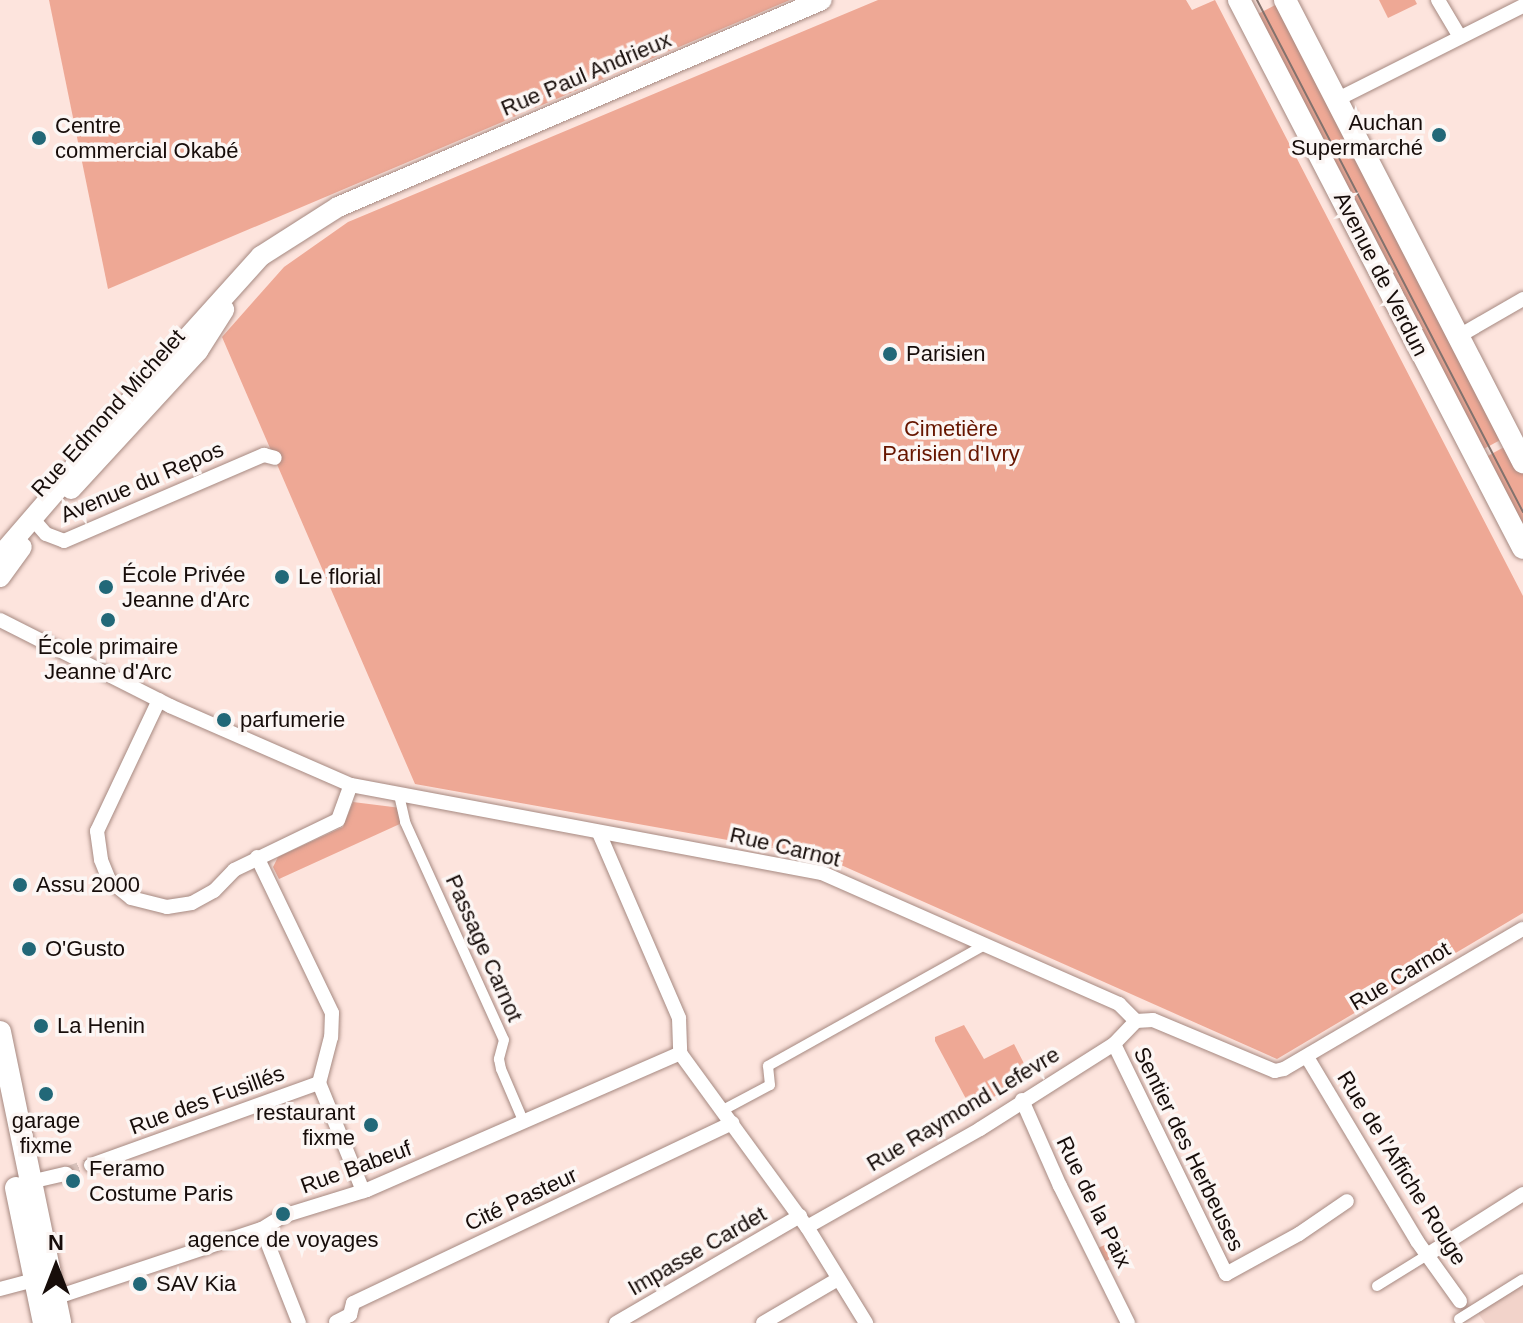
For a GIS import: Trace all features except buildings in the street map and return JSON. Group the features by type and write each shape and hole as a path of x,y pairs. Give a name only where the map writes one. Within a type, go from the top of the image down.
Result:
{"main road":[{"name":"Rue Paul Andrieux","path":"370,193 822,0"},
{"name":"Avenue de Verdun","path":"1239,0 1523,548"},
{"name":"Avenue de Verdun","path":"1285,0 1523,462"},
{"name":"Rue Edmond Michelet","path":"0,577 79,458 261,256 338,207 370,193"},
{"name":"Rue Edmond Michelet","path":"0,556 35,522"},
{"path":"0,1032 30,1182 44,1292"},
{"path":"0,1109 44,1292 60,1323"}],"street":[{"path":"1438,0 1460,37"},
{"path":"1336,100 1523,6"},
{"path":"1459,336 1523,299"},
{"name":"Avenue du Repos","path":"35,522 46,534 64,541 264,455 275,458"},
{"name":"Rue Carnot","path":"0,620 159,700 351,785 827,875 1119,1004 1136,1021 1153,1020 1275,1071 1307,1057 1523,929"},
{"path":"159,700 97,831 101,860 109,880 131,898 167,907 192,903 214,891 234,870 338,820 351,785"},
{"name":"Passage Carnot","path":"399,795 405,822 504,1040 499,1059 501,1069 522,1118"},
{"path":"599,833 679,1018 680,1053 804,1222 866,1323"},
{"path":"257,857 332,1013 331,1037 319,1083"},
{"path":"728,1116 770,1085 768,1066 983,946"},
{"name":"Rue Raymond Lefevre","path":"804,1222 980,1129 1114,1044 1136,1021"},
{"name":"Sentier des Herbeuses","path":"1114,1044 1226,1274 1299,1234 1347,1201"},
{"name":"Rue Babeuf","path":"0,1289 44,1292 262,1229 283,1216 363,1191 538,1119 680,1053"},
{"name":"Rue de l'Affiche Rouge","path":"1307,1057 1427,1255 1460,1301"},
{"name":"Rue des Fusillés","path":"91,1165 319,1083 363,1191"},
{"name":"Rue de la Paix","path":"1022,1100 1060,1186 1128,1323"},
{"name":"Cité Pasteur","path":"336,1322 350,1315 353,1303 728,1116"},
{"path":"30,1182 66,1174"},
{"path":"1377,1286 1523,1194"},
{"name":"Impasse Cardet","path":"616,1323 804,1222"},
{"path":"262,1229 299,1323"},
{"path":"763,1323 838,1279"},
{"path":"1460,1301 1463,1306 1454,1312 1460,1321 1523,1279"}],"shaded area":[{"path":"1523,1282 1523,1323 1485,1323 1478,1313"}],"green space":[{"path":"49,0 790,0 108,289"},
{"name":"Cimetière Parisien d'Ivry","path":"878,0 1186,0 1192,10 1215,0 1523,596 1523,913 1277,1059 823,857 415,784 222,337 284,267 348,222"},
{"path":"1379,0 1415,0 1417,4 1388,18"},
{"path":"1279,3 1504,438 1478,452 1252,17"},
{"path":"1508,445 1523,474 1523,538 1482,459"},
{"path":"353,802 401,808 402,823 279,879 273,867 278,857 343,827"},
{"path":"964,1025 984,1059 1014,1044 1030,1075 972,1110 935,1041 935,1037"},
{"path":"1120,1238 1127,1251 1104,1262 1098,1248"}],"tunnel":[{"path":"66,1174 91,1165"}],"tram line":[{"path":"1257,0 1523,512"}],"place":[{"name":"Auchan Supermarché","path":"1439,135"},
{"name":"Centre commercial Okabé","path":"39,138"},
{"name":"Parisien","path":"890,354"},
{"name":"Le florial","path":"282,577"},
{"name":"École Privée Jeanne d'Arc","path":"106,587"},
{"name":"École primaire Jeanne d'Arc","path":"108,620"},
{"name":"parfumerie","path":"224,720"},
{"name":"Assu 2000","path":"20,885"},
{"name":"O'Gusto","path":"29,949"},
{"name":"La Henin","path":"41,1026"},
{"name":"garage fixme","path":"46,1094"},
{"name":"restaurant fixme","path":"371,1125"},
{"name":"Feramo Costume Paris","path":"73,1181"},
{"name":"agence de voyages","path":"283,1214"},
{"name":"SAV Kia","path":"140,1284"}]}
